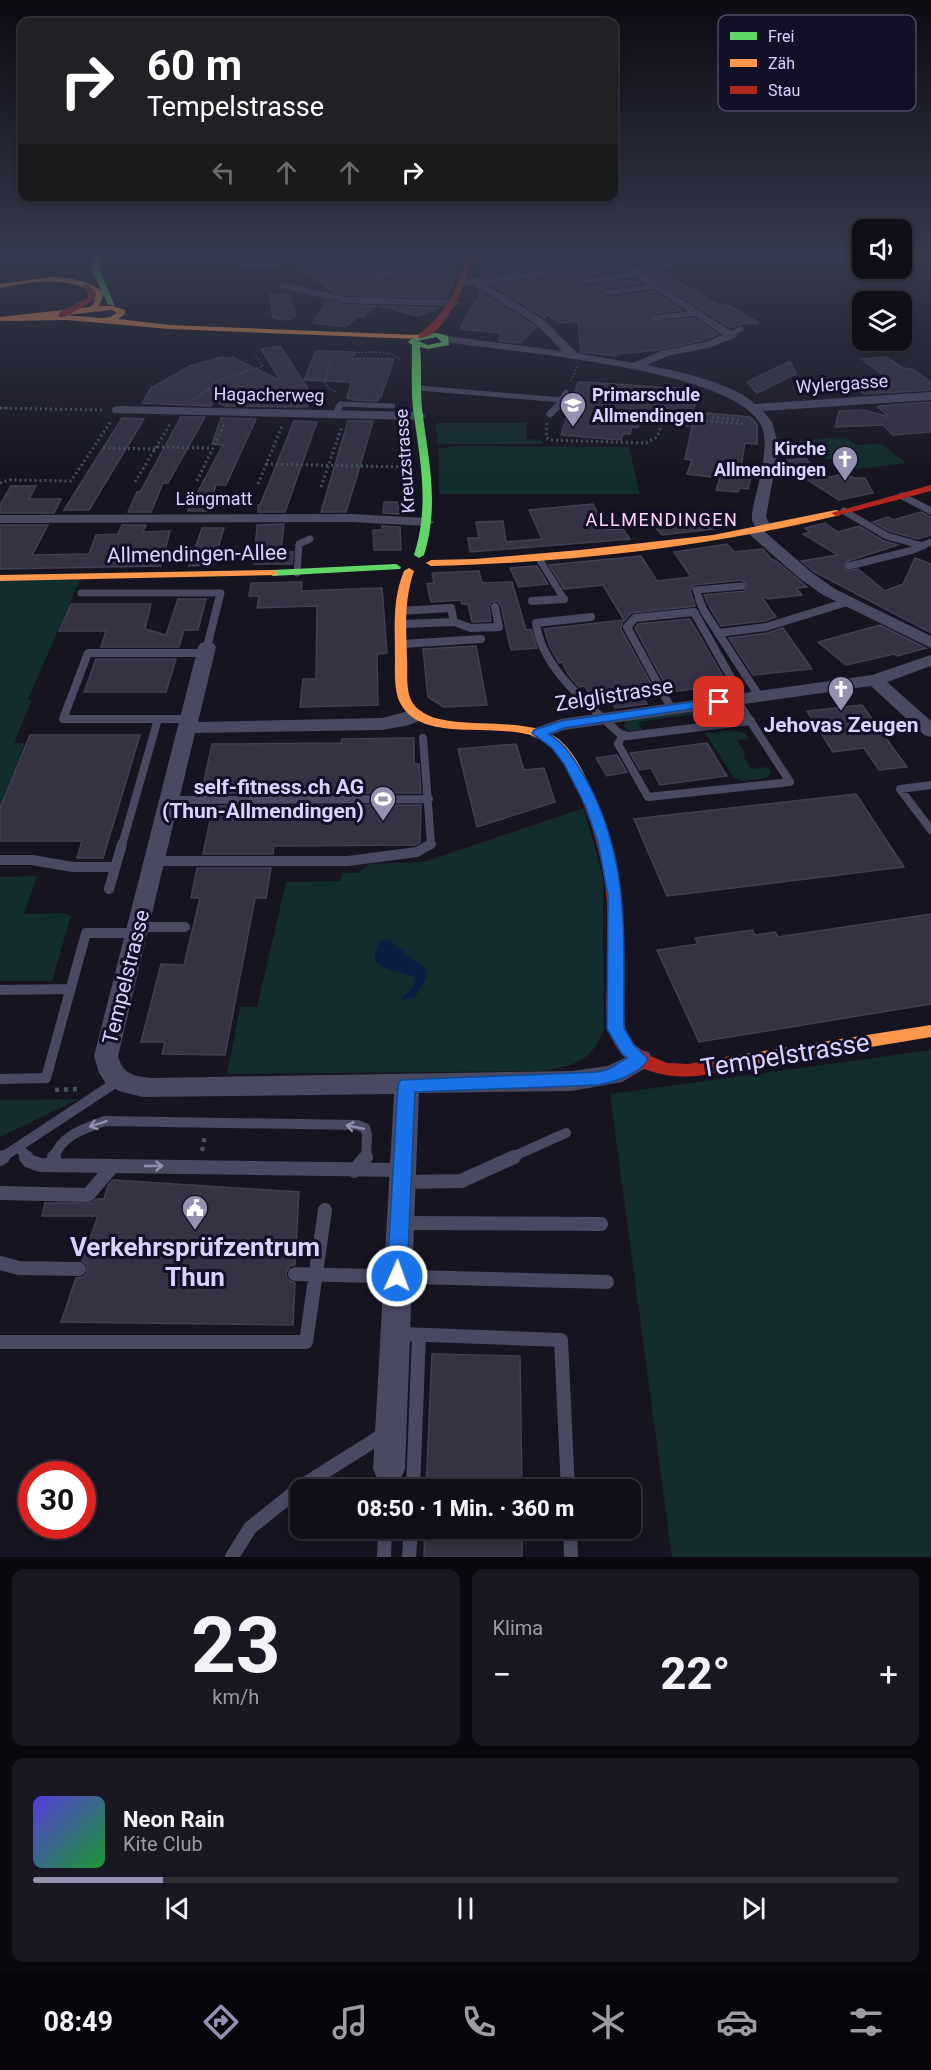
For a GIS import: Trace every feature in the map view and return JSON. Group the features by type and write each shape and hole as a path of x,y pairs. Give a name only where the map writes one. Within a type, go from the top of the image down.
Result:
{"main road":[{"path":"253,330 441,342"},
{"path":"417,340 430,330"},
{"path":"441,342 442,330"},
{"name":"Kreuzstrasse","path":"417,340 412,362 419,388 428,522 419,555"},
{"path":"412,362 441,342"},
{"path":"402,569 423,569 432,563 464,563 659,545 759,529 844,511 931,488"},
{"path":"416,715 408,706 404,693 399,618 402,569 397,561 404,557 419,555 429,558 432,563"},
{"name":"Allmendingen-Allee","path":"0,578 402,569"},
{"name":"Tempelstrasse","path":"416,715 440,724 511,725 539,733 557,745 570,763 592,805 606,842 615,895 615,1029 628,1050 640,1059 654,1066 684,1071 931,1031"}],"street":[{"path":"548,330 576,358"},
{"path":"633,367 665,353 720,342 730,338 736,331 733,330"},
{"path":"441,342 522,349 633,367 718,388 741,397 771,437 759,529 805,576 847,603 931,643"},
{"name":"Wylergasse","path":"753,416 931,396"},
{"name":"Hagacherweg","path":"118,410 287,414 341,411 420,416"},
{"name":"Längmatt","path":"0,519 351,518 428,522"},
{"name":"Tempelstrasse","path":"118,1081 108,1070 106,1056 190,723 206,650"},
{"name":"Zelglistrasse","path":"539,733 561,725 603,718 875,680 931,660"},
{"path":"875,680 931,731"},
{"path":"190,723 382,724 416,715"},
{"path":"118,1081 132,1086 152,1088 407,1085 598,1078 613,1075 640,1059"},
{"path":"389,1474 390,1430 407,1335 397,1276 407,1085"}],"lane":[{"path":"419,388 562,400"},
{"path":"550,414 566,392"},
{"path":"341,411 393,406"},
{"path":"902,496 931,511"},
{"path":"844,511 887,536 923,546"},
{"path":"297,573 299,544 310,539"},
{"path":"849,566 931,542"},
{"path":"532,601 564,599 538,557"},
{"path":"623,735 618,744 648,797 790,782 751,721 746,698 719,633 705,611 696,590 742,586"},
{"path":"81,593 221,592 206,650 88,653 63,718 158,719 190,723"},
{"path":"719,633 766,627 847,603"},
{"path":"399,618 454,622 471,628 499,627 495,607"},
{"path":"399,618 451,608 454,622"},
{"path":"671,708 627,627 635,618 694,612 746,698"},
{"path":"591,617 536,623 537,632 560,678 623,735 751,721"},
{"path":"400,644 481,639"},
{"path":"109,889 158,719"},
{"path":"155,861 384,860 415,855 429,848 431,844 423,738"},
{"path":"931,785 900,789 931,830"},
{"path":"171,800 429,799"},
{"path":"0,860 32,860 74,867 115,867"},
{"path":"0,1078 46,1078 86,933 185,927"},
{"path":"0,990 70,989"},
{"path":"0,1160 118,1081"},
{"path":"53,1165 53,1157 57,1149 77,1131 105,1120 357,1125 364,1128 367,1135 366,1158 354,1171"},
{"path":"19,1147 29,1161 40,1165 354,1171 461,1181 566,1132"},
{"path":"0,1193 88,1195 113,1166"},
{"path":"0,1341 306,1342 325,1210"},
{"path":"399,1223 601,1224"},
{"path":"0,1263 19,1268 79,1269"},
{"path":"295,1274 607,1281"},
{"path":"412,1479 407,1335 561,1341 567,1479"},
{"path":"232,1557 250,1528 305,1484 390,1430"},
{"path":"384,1557 385,1539"},
{"path":"410,1557 411,1539"},
{"path":"570,1539 571,1557"}],"path":[{"path":"354,356 354,353 381,352 412,362"},
{"path":"193,402 203,390 233,374 263,366 254,354"},
{"path":"566,392 576,358"},
{"path":"321,487 341,411 341,395 328,388 324,381 331,362"},
{"path":"203,390 306,392"},
{"path":"0,408 118,410"},
{"path":"0,483 8,480 71,481 118,410"},
{"path":"135,483 176,411"},
{"path":"197,481 230,413"},
{"path":"258,484 287,414"},
{"path":"550,414 546,437 559,440 652,442 658,437 664,416 753,416"},
{"path":"712,417 753,416"},
{"path":"103,448 212,448"},
{"path":"266,464 417,468"},
{"path":"46,1090 75,1089 118,1081"}],"green space":[{"path":"436,423 526,423 526,439 542,440 542,444 437,444"},
{"path":"845,437 856,445 881,444 906,463 851,470 837,460 818,458 797,441"},
{"path":"455,446 629,447 640,494 439,494 438,449"},
{"path":"0,578 81,578 28,699 32,700 14,743 25,743 0,806"},
{"path":"726,706 733,707 738,714 722,718 717,711 638,722 642,730 630,730 624,726 625,722 631,719"},
{"path":"732,730 745,733 749,739 737,740 746,755 743,756 751,769 768,767 771,772 767,778 743,781 734,778 705,733"},
{"path":"584,808 603,878 604,1030 599,1041 587,1056 573,1064 543,1071 227,1074 240,1007 257,1007 286,882 341,881 342,873 358,873 370,864 424,862"},
{"path":"37,876 24,914 63,913 71,916 52,981 0,981 0,877"},
{"path":"931,1050 931,1557 672,1557 610,1094"},
{"path":"79,1099 0,1137 0,1100"}],"water":[{"path":"388,940 428,971 415,997 401,1000 413,986 414,977 384,967 375,958 375,951 380,941"}],"building":[{"path":"467,330 533,330 520,343 499,341 501,333"},
{"path":"579,330 711,330 718,334 704,340 659,350 616,354 616,356 581,352"},
{"path":"280,346 312,395 307,407 225,406 214,401 211,406 142,403 151,388 190,366 222,357 227,359 232,357 281,381 261,349"},
{"path":"316,351 354,352 352,358 394,359 378,401 347,398 351,382 304,380"},
{"path":"886,357 903,368 912,369 931,382 931,390 864,394 855,385 893,383 862,359"},
{"path":"790,361 796,374 757,393 747,382"},
{"path":"578,382 699,390 689,426 674,424 675,417 641,414 638,428 632,427 630,434 623,434 621,440 561,435"},
{"path":"931,402 931,432 893,435 883,425 835,427 839,411 864,410 889,417 877,406"},
{"path":"695,412 750,417 757,424 757,444 745,443 740,473 752,474 748,489 740,488 738,492 716,490 720,478 687,474 692,460 685,459"},
{"path":"181,417 205,417 168,483 163,483 151,512 128,512 137,492 140,492"},
{"path":"122,418 144,419 89,510 64,510"},
{"path":"221,418 256,419 226,485 216,485 208,511 188,511 194,493 197,493 223,445 212,444"},
{"path":"294,421 317,422 285,512 258,512 258,505 260,505"},
{"path":"348,421 373,421 346,512 321,512"},
{"path":"806,458 819,476 831,477 842,474 865,478 873,493 839,500 778,461"},
{"path":"11,486 36,486 29,499 61,499 54,513 0,513 0,505"},
{"path":"384,502 398,502 399,514 383,513"},
{"path":"593,504 606,530 623,529 630,539 470,552 468,538 479,538 476,522 503,521 506,542 542,539 529,510"},
{"path":"921,512 931,517 931,535 918,539 889,531 873,522 888,517 893,520"},
{"path":"708,522 714,529 662,535 657,529"},
{"path":"825,523 838,532 859,526 884,541 898,545 848,561 844,565 847,571 858,569 885,591 903,584 915,558 931,564 931,633 813,571 801,561 838,555 803,534 810,532 805,528"},
{"path":"284,524 281,552 293,552 292,564 254,564 257,525"},
{"path":"0,525 48,525 32,555 89,554 96,535 118,534 122,525 146,525 143,532 170,531 161,566 0,569"},
{"path":"382,526 400,527 401,550 374,550 373,530 382,530"},
{"path":"202,528 224,528 213,565 189,566"},
{"path":"727,544 734,552 763,549 772,560 775,560 807,587 796,588 802,595 763,599 776,617 765,621 721,626 710,608 704,595 745,591 747,585 742,580 694,585 690,590 695,606 631,613 622,623 621,629 656,693 641,695 647,704 615,708 610,698 592,700 585,686 579,687 562,662 559,663 544,629 624,620 603,585 564,589 549,565 641,556 657,581 691,577 674,552"},
{"path":"537,566 548,584 519,587 510,568"},
{"path":"479,571 482,583 512,582 526,630 531,629 537,648 511,650 498,601 491,602 489,606 491,621 472,622 468,604 462,604 461,600 431,602 427,584 434,583 432,573"},
{"path":"302,582 301,591 382,588 387,653 377,654 378,705 300,707 303,679 316,679 317,606 257,608 259,596 249,596 251,583"},
{"path":"178,599 206,599 198,630 184,630 179,647 101,647 106,631 59,631 71,604 151,604 145,629 166,635"},
{"path":"690,619 728,685 669,692 635,628 638,624"},
{"path":"880,625 926,648 846,665 818,642"},
{"path":"783,628 812,669 753,675 729,638 767,633"},
{"path":"476,646 487,705 444,707 428,697 423,649"},
{"path":"96,659 176,659 166,692 84,692"},
{"path":"862,705 907,767 879,770 864,748 833,752 807,711"},
{"path":"30,735 140,735 103,858 77,858 82,841 0,841 0,808"},
{"path":"414,738 414,764 419,764 421,793 215,793 216,791 202,791 212,744 341,743 342,739"},
{"path":"707,743 727,776 660,785 651,768 640,770 630,753"},
{"path":"516,744 524,770 544,768 555,802 477,827 458,749"},
{"path":"617,755 627,772 607,776 596,758"},
{"path":"856,794 904,867 667,896 634,819"},
{"path":"421,805 420,842 415,845 274,846 273,854 203,854 213,806"},
{"path":"197,868 271,868 266,898 255,898 225,1055 162,1054 165,1042 141,1042 161,964 184,965 200,898 191,898"},
{"path":"931,914 931,1004 699,1042 657,950 698,944 695,938 752,930 755,935 775,932 778,937"},
{"name":"Verkehrsprüfzentrum Thun","path":"113,1180 299,1192 295,1265 290,1266 286,1273 287,1279 295,1283 293,1325 61,1322 76,1278 83,1277 87,1273 87,1265 82,1261 98,1216 42,1216 45,1203 91,1203 96,1199 104,1199 108,1185"},
{"path":"432,1354 520,1356 522,1479 426,1479"},
{"path":"425,1539 522,1539 522,1557 424,1557"}],"traffic: fast":[{"path":"437,335 445,338 446,343 428,347 412,342 418,337 437,335"},
{"path":"416,345 417,402 429,501 425,537 419,555"},
{"path":"273,573 396,567"}],"traffic: slow":[{"path":"236,330 418,337"},
{"path":"431,563 475,562 580,553 713,538 836,513"},
{"path":"409,571 402,591 399,621 401,677 406,702 416,715 431,722 450,725 514,727 533,731 550,739 561,749 584,788"},
{"path":"0,578 273,573"},
{"path":"725,1064 931,1031"}],"traffic: jam":[{"path":"422,336 430,330"},
{"path":"836,513 931,488"},
{"path":"584,788 604,842 613,884 616,939 614,1015 618,1035 628,1050 642,1060 659,1067 689,1071 725,1064"}],"place":[{"name":"Primarschule Allmendingen","path":"573,428"},
{"name":"Kirche Allmendingen","path":"845,482"},
{"name":"Jehovas Zeugen","path":"841,712"},
{"name":"self-fitness.ch AG (Thun-Allmendingen)","path":"383,822"},
{"name":"Verkehrsprüfzentrum Thun","path":"195,1231"}],"district":[{"name":"ALLMENDINGEN","path":"662,520"}],"route":[{"path":"397,1276 407,1085 572,1081 613,1075 640,1059 628,1050 619,1039 615,1029 616,914 613,877 606,842 582,783 564,753 557,745 539,733 561,725 719,702"}]}
